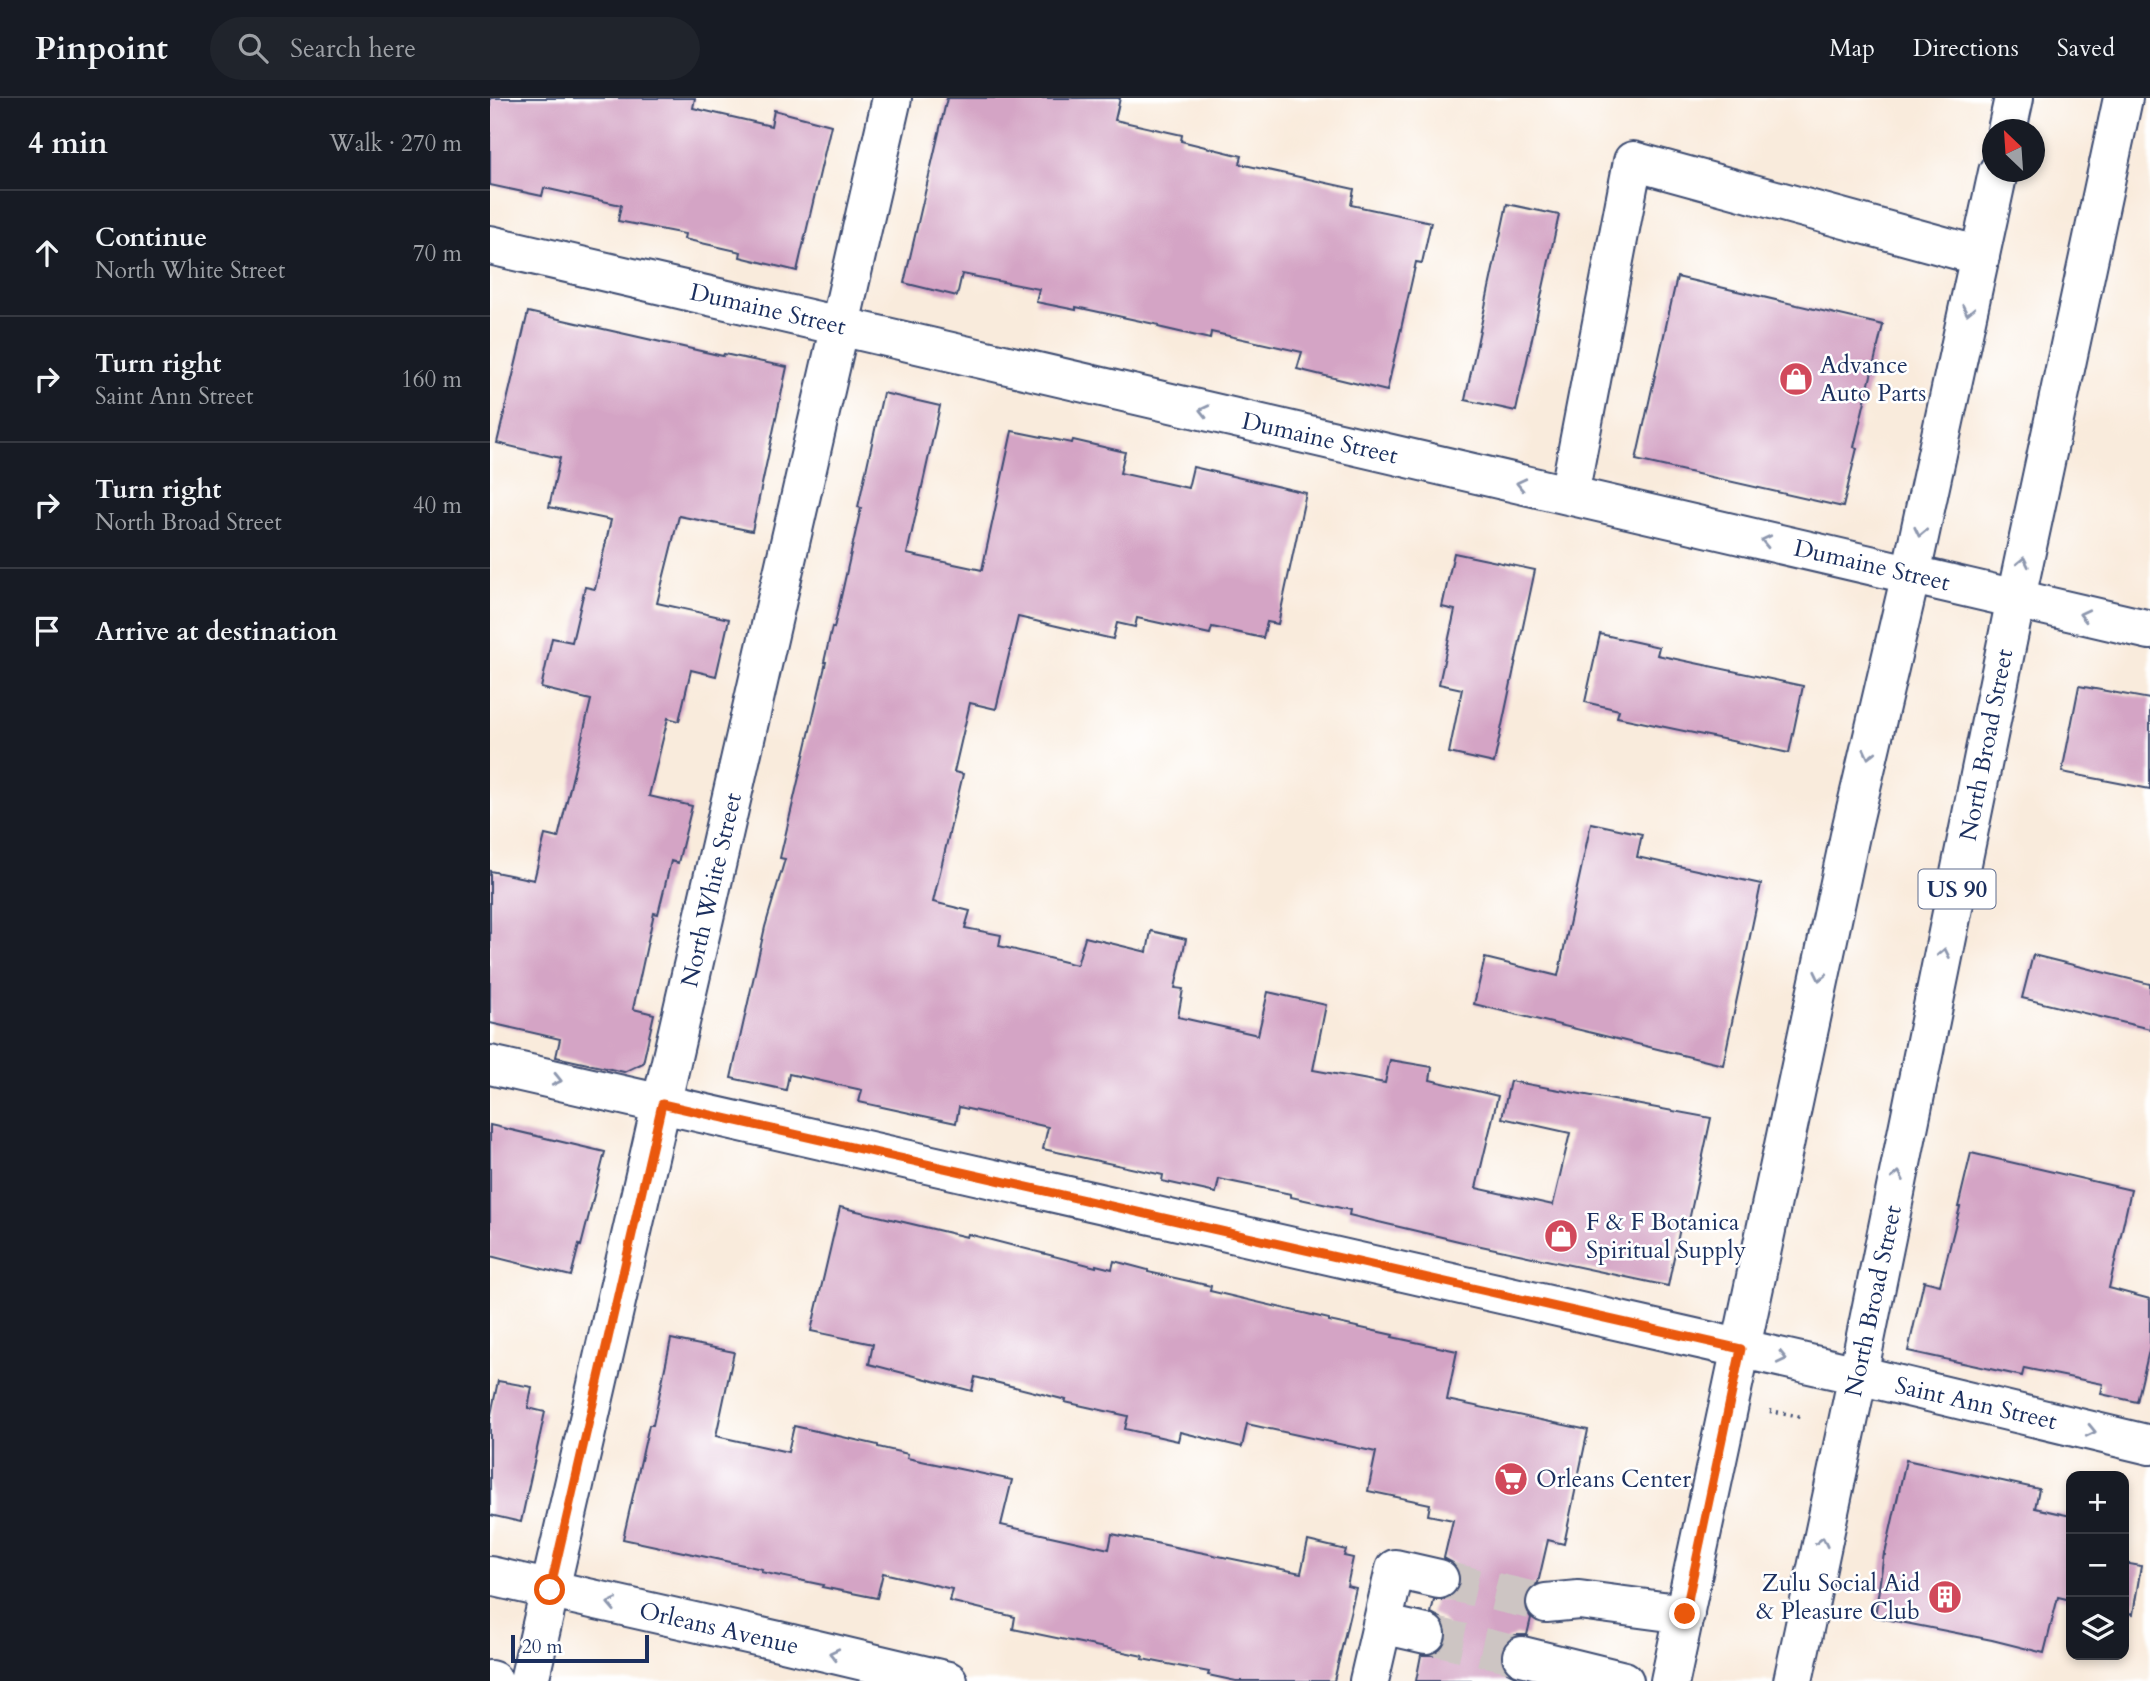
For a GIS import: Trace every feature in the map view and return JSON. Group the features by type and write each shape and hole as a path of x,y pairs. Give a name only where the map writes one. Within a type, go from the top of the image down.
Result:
{"street":[{"name":"North White Street","path":"529,1681 892,98"},
{"path":"2009,119 2014,98"},
{"name":"North Broad Street","path":"1793,1681 2016,598 2123,98"},
{"path":"1569,495 1633,161 1980,256"},
{"path":"1670,1681 1852,826 1911,574 1996,182"},
{"name":"Dumaine Street","path":"490,245 2150,630"},
{"name":"Saint Ann Street","path":"490,1065 1858,1375 2150,1445"},
{"path":"1369,1681 1395,1569 1439,1579"},
{"name":"Orleans Avenue","path":"490,1576 779,1640 948,1681"},
{"path":"1624,1681 1528,1665 1540,1602 1579,1600 1685,1614"},
{"path":"1382,1624 1426,1634"}],"path":[{"path":"1767,1410 1801,1417"}],"building":[{"path":"490,98 695,98 693,108 771,126 774,110 831,125 797,271 740,257 741,252 684,239 685,234 618,221 621,205 544,188 542,196 490,185"},
{"path":"947,98 1120,98 1115,120 1182,135 1181,141 1242,156 1240,164 1354,189 1351,205 1431,222 1422,263 1416,262 1387,391 1297,369 1302,352 1211,332 1210,339 1076,307 1076,310 1036,302 1039,289 962,274 957,296 904,283"},
{"path":"1507,204 1559,215 1516,411 1465,400"},
{"path":"1677,277 1883,325 1854,447 1857,448 1843,507 1636,460"},
{"path":"528,312 723,356 724,354 787,367 752,531 679,516 657,603 729,619 716,676 691,670 679,721 668,718 649,796 692,806 678,863 671,861 658,914 654,913 633,1009 654,1014 643,1063 624,1072 556,1057 560,1039 490,1023 490,871 534,880 545,835 558,838 591,700 541,688 552,638 572,642 585,587 595,589 611,520 549,507 560,458 497,443"},
{"path":"883,393 940,406 907,554 982,570 1012,431 1072,443 1073,440 1125,452 1120,473 1188,488 1193,467 1306,493 1278,624 1267,622 1263,638 1212,627 1210,634 1137,618 1135,627 1117,623 1113,639 1018,617 996,709 970,703 954,772 963,774 933,902 970,911 965,928 1001,935 999,946 1077,965 1085,937 1147,952 1151,931 1186,939 1175,988 1183,989 1178,1017 1258,1035 1268,992 1326,1005 1313,1070 1385,1083 1390,1060 1432,1067 1430,1080 1498,1096 1476,1188 1553,1205 1570,1133 1502,1118 1510,1081 1711,1118 1687,1230 1680,1228 1668,1286 1349,1215 1350,1210 1219,1179 1216,1193 1162,1181 1163,1175 1043,1149 1048,1127 959,1107 956,1123 859,1102 862,1090 789,1074 786,1090 731,1078 765,927 785,859 780,858 861,508 858,507"},
{"path":"1454,553 1535,570 1494,763 1449,753 1462,689 1439,684 1455,610 1442,607"},
{"path":"1600,634 1659,647 1657,655 1803,686 1789,753 1617,717 1619,710 1585,702"},
{"path":"2079,686 2150,699 2150,789 2062,772"},
{"path":"1591,823 1642,834 1637,857 1761,884 1723,1065 1474,1004 1485,958 1558,976"},
{"path":"2033,955 2150,984 2150,1029 2022,998"},
{"path":"490,1125 605,1152 571,1276 490,1256"},
{"path":"1971,1153 2131,1190 2109,1288 2150,1299 2150,1346 2137,1402 2101,1394 2103,1384 2024,1368 2022,1376 1908,1351 1924,1281 1940,1285"},
{"path":"840,1207 967,1237 968,1234 1096,1267 1112,1269 1114,1261 1148,1272 1211,1286 1210,1291 1457,1351 1447,1400 1588,1430 1564,1544 1548,1540 1538,1583 1526,1594 1524,1606 1531,1618 1527,1635 1515,1635 1507,1640 1501,1650 1501,1663 1507,1672 1517,1677 1516,1681 1416,1681 1421,1655 1433,1655 1442,1649 1447,1639 1447,1627 1441,1618 1431,1613 1434,1600 1446,1600 1455,1594 1460,1584 1460,1572 1453,1563 1444,1558 1453,1520 1428,1515 1430,1504 1368,1491 1376,1452 1247,1424 1242,1447 1180,1432 1178,1441 1125,1429 1128,1416 975,1377 972,1391 869,1364 873,1344 811,1331"},
{"path":"671,1339 734,1352 716,1436 788,1452 794,1426 878,1445 908,1454 907,1458 1012,1480 1001,1525 1109,1549 1112,1534 1301,1573 1308,1541 1346,1550 1344,1556 1353,1558 1347,1586 1356,1588 1334,1681 1236,1681 1208,1675 1209,1672 1142,1659 1143,1656 1013,1629 1015,1617 949,1601 952,1589 883,1573 877,1598 761,1572 762,1569 623,1539 649,1425 653,1425"},
{"path":"498,1381 532,1387 528,1408 545,1412 521,1522 490,1515 490,1419"},
{"path":"1906,1460 2039,1489 2035,1508 2066,1515 2066,1599 2058,1597 2044,1653 1875,1617 1885,1554"},
{"path":"2129,1564 2141,1566 2133,1614 2129,1613"}],"tunnel":[{"path":"1439,1579 1535,1601"},
{"path":"1426,1634 1522,1656"}],"place":[{"name":"Advance Auto Parts","path":"1796,379"},
{"name":"F & F Botanica Spiritual Supply","path":"1561,1236"},
{"name":"Orleans Center","path":"1511,1479"},
{"name":"Zulu Social Aid & Pleasure Club","path":"1945,1597"}],"route":[{"path":"550,1590 662,1104 1741,1349 1685,1614"}]}
